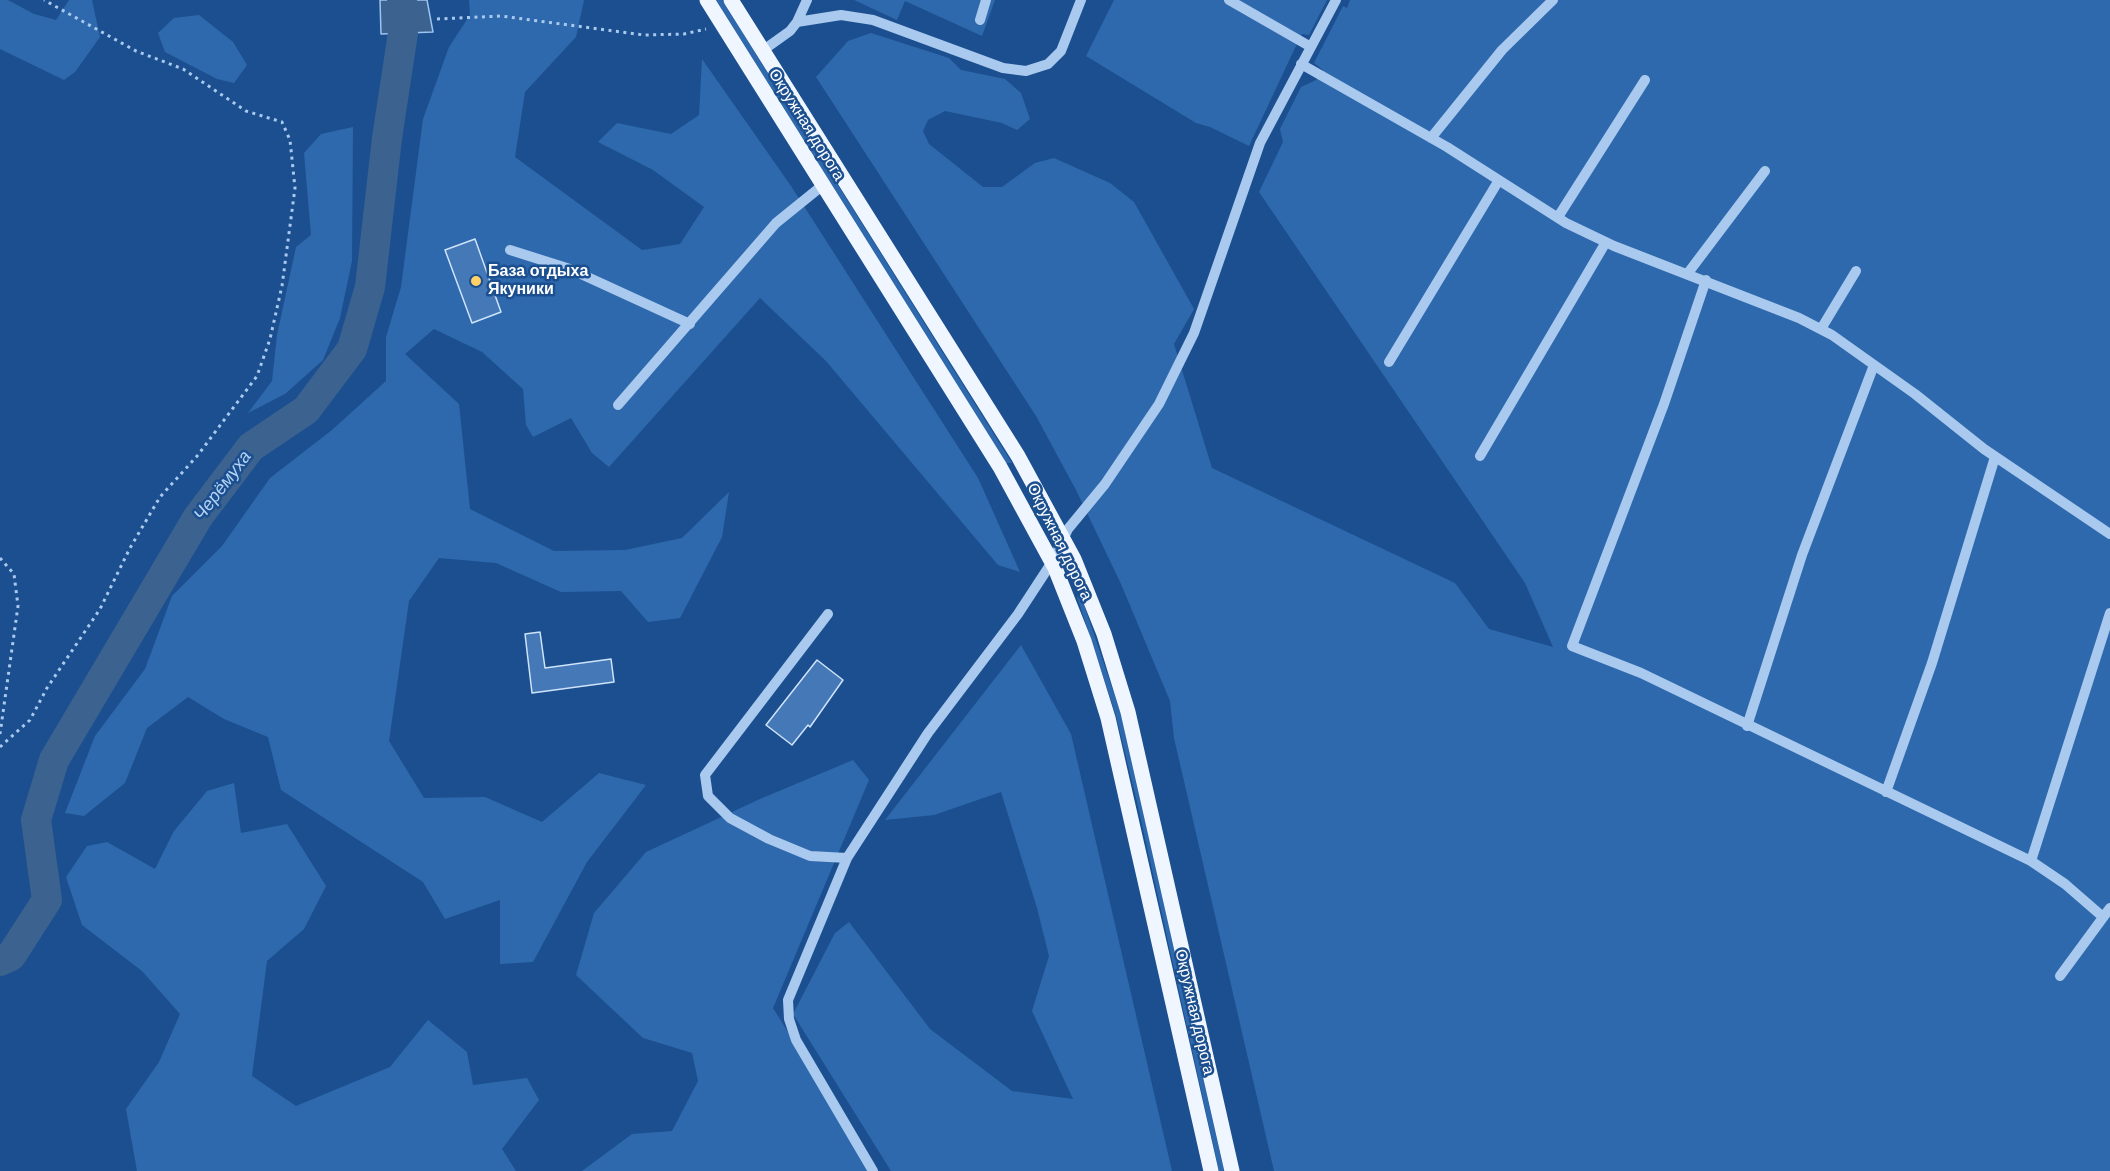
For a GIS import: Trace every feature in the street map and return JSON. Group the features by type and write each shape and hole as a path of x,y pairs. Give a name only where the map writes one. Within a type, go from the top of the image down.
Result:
{"main road":[{"name":"Окружная дорога","path":"707,0 1000,467 1052,562 1078,624 1108,718 1211,1171"},
{"name":"Окружная дорога","path":"731,0 1018,456 1064,538 1091,598 1128,712 1232,1171"}],"street":[{"path":"762,51 797,22 807,0"},
{"path":"980,20 986,0"},
{"path":"797,22 841,15 873,20 1003,68 1026,71 1048,64 1060,51 1081,0"},
{"path":"1229,0 1311,47"},
{"path":"873,1171 796,1040 789,1019 788,1000 847,858 928,733 1018,614 1052,562 1064,538 1141,432 1188,349 1250,166 1336,0"},
{"path":"1431,138 1502,50 1553,0"},
{"path":"1301,64 1431,138 1558,217 1606,242 1706,280 1821,329 1874,365 1995,457 2110,534"},
{"path":"1558,217 1645,80"},
{"path":"1688,273 1765,171"},
{"path":"1389,362 1498,180"},
{"path":"618,405 776,223 823,185"},
{"path":"1480,456 1606,242"},
{"path":"510,250 570,269 690,324"},
{"path":"1821,329 1856,271"},
{"path":"1706,280 1664,404 1572,646 1641,673 2031,861 2066,884 2107,913 2060,976"},
{"path":"1747,726 1802,555 1874,365"},
{"path":"1886,792 1932,663 1995,457"},
{"path":"2031,861 2110,613"},
{"path":"828,614 705,775 708,796 730,818 769,839 810,856 847,858"}],"path":[{"path":"0,747 30,720 47,688 100,609 130,548 160,497 198,456 257,376 270,339 282,286 295,188 290,140 282,122 246,111 183,69 136,51 44,0"},
{"path":"437,19 501,16 644,35 684,34 723,25"},
{"path":"0,558 14,574 18,606 0,734"}],"shaded area":[{"path":"0,0 8,0 34,14 56,20 69,0 92,0 100,37 75,72 64,80 0,49"},
{"path":"380,0 427,0 433,32 381,34"},
{"path":"469,0 584,0 576,37 525,92 515,157 642,250 680,244 704,207 653,170 598,142 617,123 671,134 699,115 702,59 791,186 978,478 1020,572 998,565 826,361 760,298 609,467 592,453 571,418 533,437 526,425 523,389 482,352 434,329 405,354 459,404 470,509 554,551 625,550 682,538 729,492 722,537 680,618 648,622 621,591 561,592 496,563 439,558 409,601 389,741 424,798 485,797 542,822 599,773 646,785 587,862 533,962 500,964 500,900 445,919 423,882 281,790 268,737 224,719 188,697 147,728 125,783 84,816 65,813 95,736 145,669 172,596 222,546 270,478 332,430 386,381 386,337 401,287 423,119 449,47 470,15"},
{"path":"716,0 722,0 1012,463 1006,463"},
{"path":"854,0 995,0 982,36 905,1 897,20"},
{"path":"1114,0 1327,0 1309,35 1302,34 1249,146 1210,127 1196,123 1086,56"},
{"path":"1350,0 2110,0 2110,1171 1274,1171 1174,738 1170,701 1121,584 1076,490 1036,416 816,77 848,41 871,33 949,58 961,70 1005,79 1021,93 1030,119 1017,130 1002,123 945,111 928,120 923,131 929,144 983,187 1002,187 1035,163 1054,158 1110,183 1134,202 1194,309 1174,344 1212,468 1455,583 1489,629 1553,647 1525,583 1259,192 1283,142 1280,129 1301,87 1316,80 1323,70 1314,63 1343,6 1347,8"},
{"path":"199,15 233,42 247,65 234,83 217,79 165,52 158,33 174,18"},
{"path":"353,127 352,261 340,318 323,360 285,394 248,413 272,381 277,335 296,247 311,235 304,153 321,134"},
{"path":"1081,596 1121,714 1224,1171 1219,1171 1116,716 1077,597"},
{"path":"1021,645 1071,734 1172,1171 891,1171 793,1014 835,933 849,922 930,1029 1012,1091 1073,1099 1032,1011 1049,956 1037,908 1001,792 934,815 885,820"},
{"path":"853,760 869,780 773,1008 875,1171 582,1171 632,1134 672,1131 698,1081 692,1053 643,1038 576,975 594,913 646,852 760,799"},
{"path":"234,783 241,833 287,824 326,886 304,929 267,961 252,1076 296,1106 390,1067 428,1020 467,1052 473,1085 527,1078 539,1100 502,1149 516,1171 137,1171 126,1109 159,1062 180,1014 142,971 82,925 66,877 87,846 107,842 155,869 174,831 207,791"}],"building":[{"path":"475,239 501,312 472,323 445,250"},
{"path":"540,632 545,668 611,659 614,682 532,693 525,634"},
{"path":"817,660 843,680 810,727 808,725 792,745 766,725"}],"waterway":[{"name":"Черёмуха","path":"0,961 11,956 47,900 36,820 54,760 198,517 251,447 306,410 352,349 370,287 387,138 403,33 402,0"}],"place":[{"name":"База отдыха Якуники","path":"476,281"}]}
